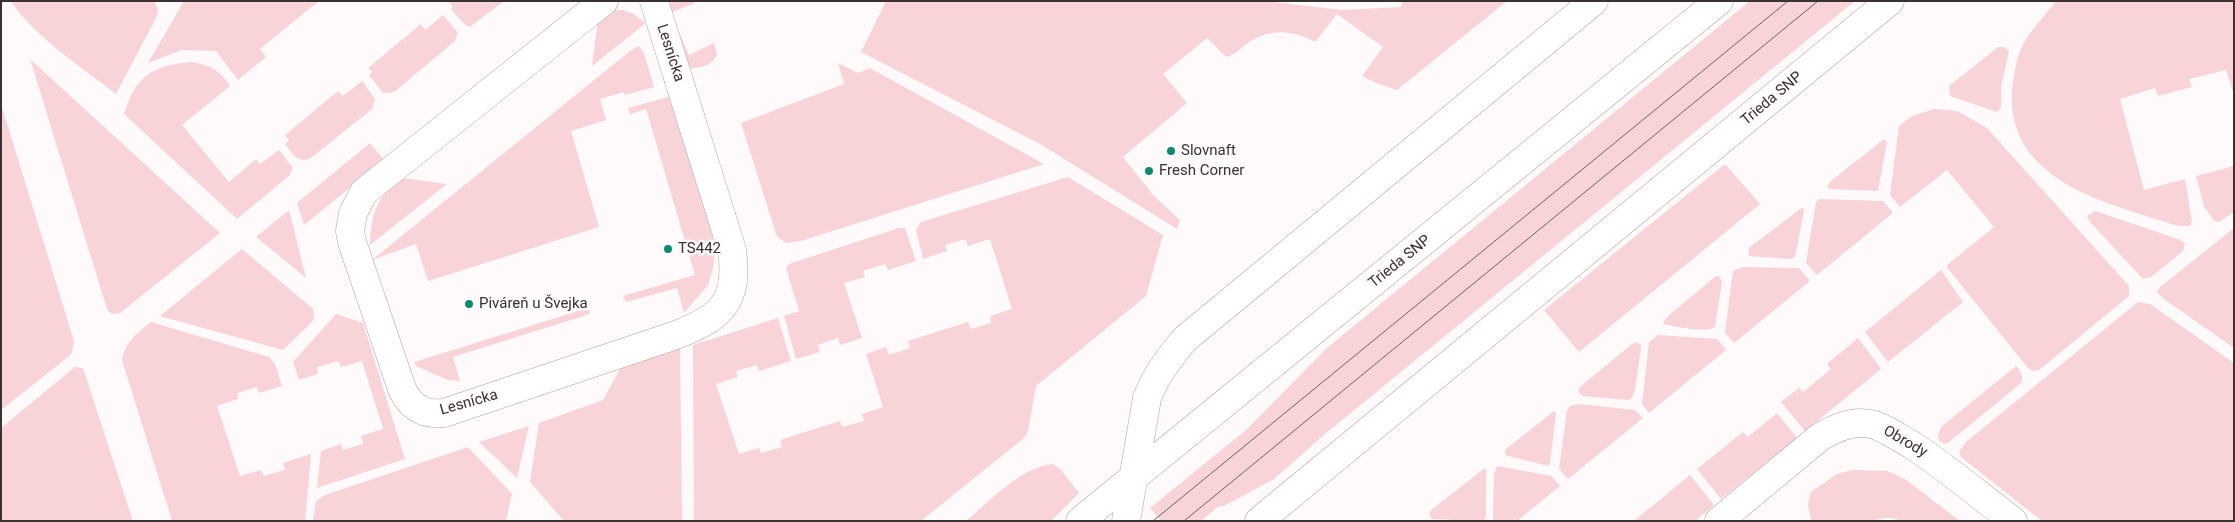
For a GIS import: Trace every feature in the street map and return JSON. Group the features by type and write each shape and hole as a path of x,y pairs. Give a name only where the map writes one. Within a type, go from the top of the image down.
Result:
{"street":[{"name":"Lesnícka","path":"604,1 364,192 356,206 350,231 358,263 402,389 415,407 424,412 444,413 676,335 711,317 728,300 734,269 732,250 654,1"},
{"path":"1126,521 1148,398 1153,382 1184,339 1594,1"},
{"name":"Trieda SNP","path":"1080,521 1719,1"},
{"name":"Trieda SNP","path":"1259,521 1890,1"},
{"name":"Obrody","path":"1719,521 1820,437 1832,430 1861,423 1874,425 1897,436 1927,455 2013,521"}],"shaded area":[{"path":"11,1 154,1 158,9 157,16 116,94 45,39 20,14"},
{"path":"184,1 319,1 260,49 266,57 238,80 216,51 182,50 148,63"},
{"path":"504,1 470,27 464,24 451,9 453,7 449,2"},
{"path":"671,1 694,1 695,3 670,13"},
{"path":"886,1 1265,1 1342,10 1401,7 1402,1 1507,1 1397,90 1362,76 1383,47 1337,14 1315,42 1291,33 1266,34 1257,37 1235,53 1226,57 1207,38 1163,74 1187,103 1123,157 1154,196 1180,220 1177,229 1040,144 861,52"},
{"path":"1750,1 1855,1 1325,434 1274,479 1224,506 1219,506 1201,521 1161,521 1150,508 1246,430 1327,348"},
{"path":"2056,1 2234,1 2234,95 2226,70 2189,79 2192,87 2158,96 2155,88 2120,99 2144,190 2185,179 2192,222 2190,226 2178,226 2095,198 2068,185 2045,169 2026,148 2015,123 2012,92 2016,65 2019,52 2025,41"},
{"path":"623,10 632,13 646,23 592,66 598,19 608,11"},
{"path":"670,13 689,55 714,43 717,54 713,61 701,67 688,68"},
{"path":"443,15 458,33 455,41 394,92 383,93 369,75 372,72 368,68 421,24 425,30"},
{"path":"639,46 644,53 654,87 625,95 623,92 600,99 606,120 571,131 599,227 428,281 416,244 372,260 630,51"},
{"path":"1998,47 2004,47 2009,51 2001,87 2001,107 1997,112 1950,96 1949,86"},
{"path":"30,59 220,233 120,313 111,313 106,306"},
{"path":"191,62 214,69 230,86 182,125 229,182 256,159 260,164 279,150 293,168 290,175 237,219 124,114 134,90 147,75 165,66"},
{"path":"838,63 858,73 870,68 1044,164 801,241 786,243 777,237 741,123 844,84"},
{"path":"362,81 375,99 372,109 311,158 302,160 296,157 285,144 289,141 285,135 338,91 343,96"},
{"path":"669,97 709,218 715,251 708,285 684,313 677,288 626,302 623,296 695,275 646,109 630,114 628,108"},
{"path":"1,104 74,341 72,352 68,357 1,410"},
{"path":"1934,109 1957,111 1987,128 2129,286 2129,296 2039,370 2033,371 2028,368 1946,266 1994,227 1947,170 1900,207 1890,195 1899,126 1910,117"},
{"path":"1884,139 1887,142 1878,191 1829,189 1827,186 1831,181"},
{"path":"370,143 384,160 304,225 297,203"},
{"path":"1725,164 1760,204 1579,352 1544,310"},
{"path":"2234,166 2234,212 2219,222 2214,221 2204,206 2196,176"},
{"path":"1068,177 1163,235 1146,296 1036,386 1028,431 1024,438 921,521 694,521 693,345 778,318 791,361 759,371 757,365 736,371 738,377 716,384 739,454 759,448 761,453 782,447 780,440 840,421 842,427 864,421 862,414 883,407 866,354 886,347 889,355 910,348 908,341 968,322 971,329 991,323 990,316 1012,309 990,239 968,246 965,239 945,245 947,251 923,259 916,230 921,222"},
{"path":"402,178 447,184 370,245 372,224 377,207 386,193"},
{"path":"1819,199 1883,201 1893,213 1817,275 1806,263 1816,202"},
{"path":"1803,207 1804,211 1795,257 1790,259 1749,256 1749,248"},
{"path":"289,210 306,278 256,237"},
{"path":"2095,211 2178,239 2185,243 2183,251 2151,277 2143,279 2090,222 2087,216"},
{"path":"899,228 905,228 916,261 888,270 885,264 863,271 865,277 844,283 862,338 840,345 838,338 818,345 820,352 796,359 784,316 799,311 786,268 789,264"},
{"path":"2234,228 2234,348 2164,299 2157,292 2160,287"},
{"path":"242,249 313,309 314,318 312,322 283,350 160,316"},
{"path":"1743,267 1799,268 1810,281 1734,343 1725,333 1733,271"},
{"path":"1941,270 1963,302 1888,362 1865,332"},
{"path":"1716,276 1719,276 1722,282 1715,327 1711,329 1698,329 1664,324 1663,322 1668,316"},
{"path":"2138,302 2150,304 2234,363 2234,521 2042,521 1961,457 1959,452 1966,442"},
{"path":"588,308 590,314 453,357 460,381 448,380 416,366 414,362"},
{"path":"336,314 363,323 405,459 317,488 321,451 341,444 343,450 363,444 361,436 383,429 362,361 341,367 338,361 317,367 318,374 299,380 293,362"},
{"path":"151,322 269,357 275,364 282,386 259,393 257,387 237,393 238,399 217,406 240,476 261,470 264,476 285,470 283,463 311,454 305,521 172,521 122,360 129,343 136,334"},
{"path":"1658,335 1717,339 1726,350 1649,413 1642,404 1649,342"},
{"path":"1858,338 1881,369 1805,431 1781,402 1799,388 1803,392 1831,369 1827,364"},
{"path":"1637,342 1641,345 1641,348 1635,390 1632,398 1628,400 1582,396 1578,391 1580,387 1632,344"},
{"path":"680,348 682,521 564,521 530,482 539,423 603,400 621,367"},
{"path":"2016,366 2022,375 2020,384 1949,442 1945,444 1939,441 1938,435 1941,427"},
{"path":"75,367 83,368 133,521 1,521 1,428"},
{"path":"1580,404 1635,410 1643,418 1568,479 1559,469 1567,410 1570,406"},
{"path":"1554,411 1556,413 1550,464 1548,466 1505,455 1506,449"},
{"path":"1777,413 1797,438 1721,499 1697,469 1743,432 1748,437"},
{"path":"529,426 517,478 479,442"},
{"path":"468,447 512,494 506,521 313,521 316,501 325,495"},
{"path":"1053,464 1061,470 1079,493 1051,521 966,521 1018,478 1041,466"},
{"path":"1497,466 1551,476 1560,486 1517,521 1493,521 1494,473"},
{"path":"1485,468 1486,517 1483,521 1432,519 1429,514 1431,510"},
{"path":"1852,470 1887,471 1905,479 1960,521 1901,521 1888,518 1867,521 1811,521 1808,504 1811,492 1837,474"},
{"path":"1690,475 1714,505 1695,521 1634,521"}],"tram line":[{"path":"1153,521 1788,1"},
{"path":"1184,521 1818,1"}],"place":[{"name":"Slovnaft","path":"1171,151"},
{"name":"Fresh Corner","path":"1149,171"},
{"name":"TS442","path":"668,249"},
{"name":"Piváreň u Švejka","path":"469,304"}]}
